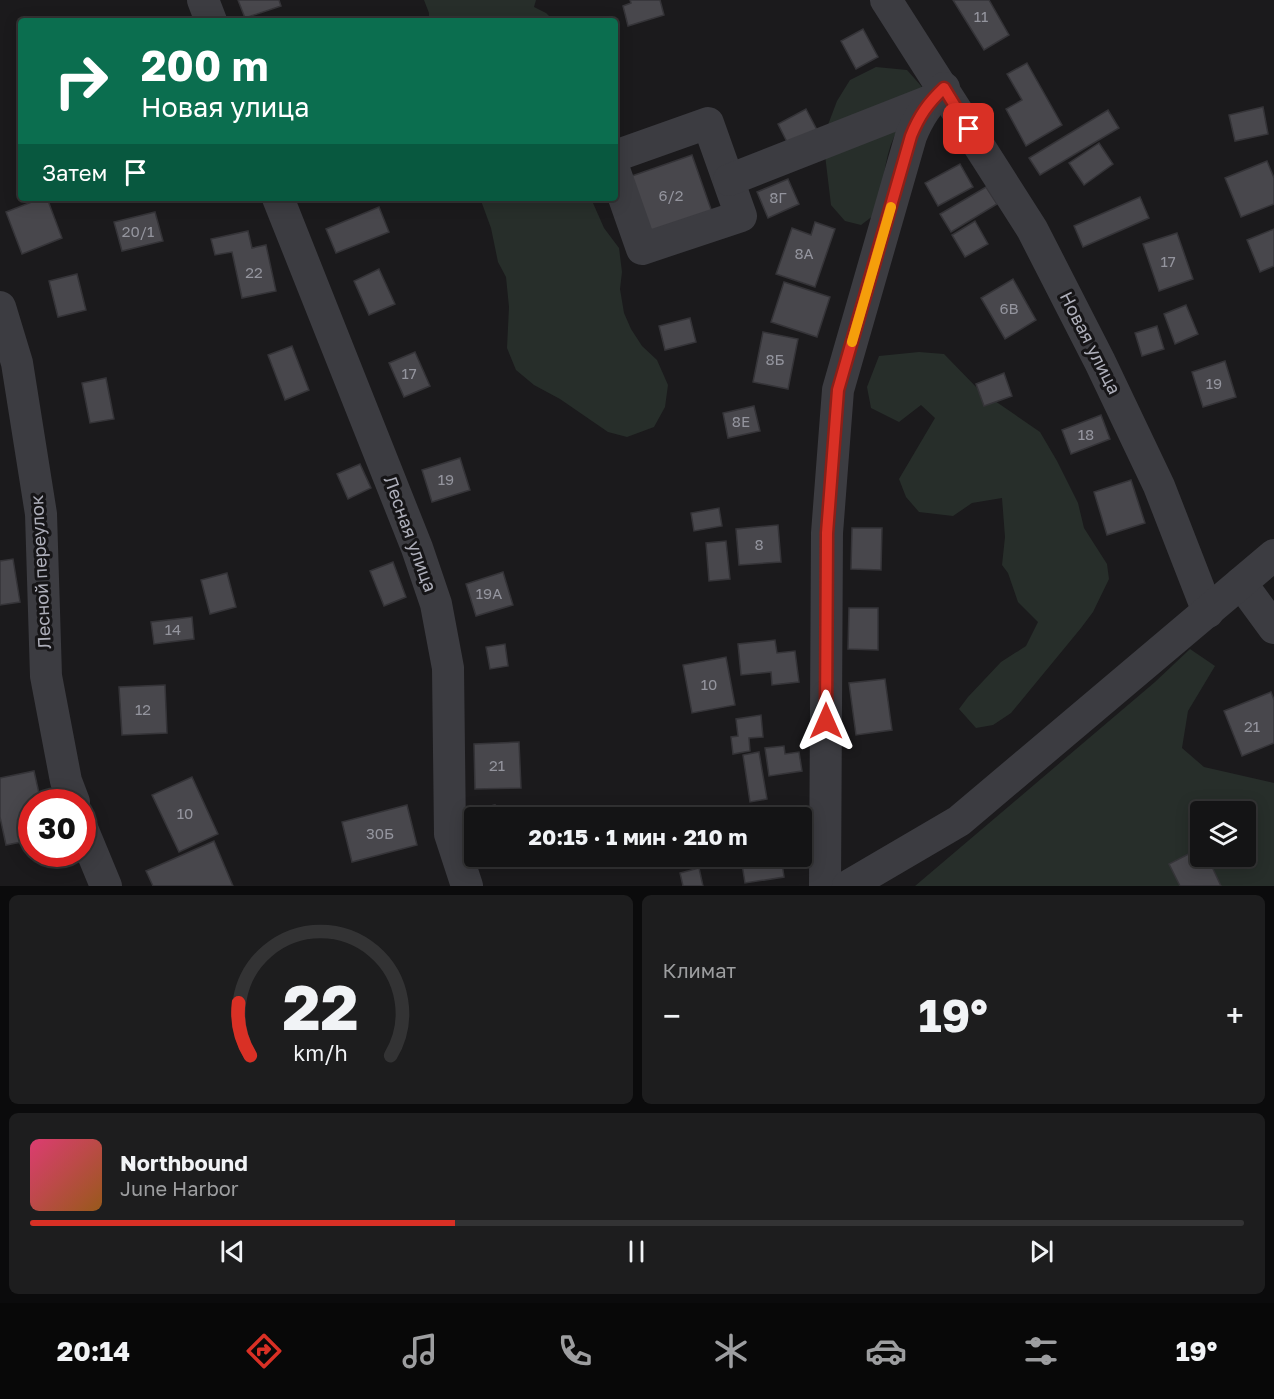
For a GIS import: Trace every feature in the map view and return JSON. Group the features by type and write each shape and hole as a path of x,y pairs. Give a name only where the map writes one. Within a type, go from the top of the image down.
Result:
{"street":[{"path":"203,0 210,18"},
{"name":"Новая улица","path":"886,0 937,95 1032,229 1100,362 1159,486 1208,612"},
{"path":"729,180 937,95"},
{"path":"825,886 827,533 838,390 911,136 919,116 937,95"},
{"path":"618,155 708,123 741,216 642,249 618,181"},
{"name":"Лесная улица","path":"279,201 417,548 436,604 448,668 450,834 467,886"},
{"name":"Лесной переулок","path":"0,307 17,363 41,514 46,676 69,789"},
{"path":"848,886 959,821 1274,555"},
{"path":"1241,583 1274,628"},
{"path":"96,863 105,885"}],"shaded area":[{"path":"424,0 536,0 534,7 551,18 429,18"},
{"path":"876,67 907,70 922,87 891,145 878,212 861,225 845,221 831,205 823,138 837,101 850,80"},
{"path":"481,201 594,201 604,228 619,248 622,272 620,289 624,313 642,346 657,360 668,385 665,407 654,427 627,437 608,432 560,399 534,385 516,370 507,348 509,307 506,277 498,262 491,228"},
{"path":"919,352 944,354 979,390 1040,432 1078,503 1084,528 1107,564 1109,579 1093,612 1081,628 1011,713 993,725 976,728 959,709 1001,662 1026,646 1038,622 1018,602 1008,573 1002,565 1005,537 1002,498 972,503 953,516 919,512 906,497 899,479 935,418 921,405 899,422 871,408 867,387 879,356"},
{"path":"1190,649 1215,666 1188,711 1182,748 1204,767 1274,783 1274,886 915,886 1155,682"}],"building":[{"path":"238,0 279,0 281,6 245,18"},
{"path":"630,0 660,0 664,15 628,26 623,6 631,3"},
{"path":"953,0 989,0 1009,35 984,50"},
{"path":"863,29 878,57 856,69 841,41"},
{"path":"1027,63 1062,125 1026,146 1006,109 1022,100 1007,74"},
{"path":"1263,107 1268,134 1235,141 1229,115"},
{"path":"806,109 818,132 789,146 778,124"},
{"path":"1108,110 1119,128 1040,175 1029,158"},
{"path":"1099,143 1113,164 1084,185 1069,163"},
{"path":"692,155 713,215 650,237 629,177"},
{"path":"1267,161 1274,178 1274,204 1241,217 1225,178"},
{"path":"960,164 973,187 938,206 925,183"},
{"path":"788,179 799,204 768,218 757,192"},
{"path":"986,187 997,204 951,232 940,214"},
{"path":"1140,197 1149,218 1083,247 1074,226"},
{"path":"34,201 48,201 62,238 22,254 6,212"},
{"path":"379,207 389,232 336,253 326,229"},
{"path":"155,212 163,241 122,251 114,222"},
{"path":"975,221 988,244 965,257 952,235"},
{"path":"815,222 835,229 815,287 776,274 792,228 811,235"},
{"path":"1274,229 1274,266 1260,272 1247,240"},
{"path":"248,231 252,248 266,245 276,291 242,298 232,252 215,255 211,239"},
{"path":"1177,233 1193,279 1159,291 1143,244"},
{"path":"379,269 395,304 369,315 354,281"},
{"path":"77,274 86,310 58,317 49,281"},
{"path":"1013,279 1036,320 1005,339 981,298"},
{"path":"784,282 830,297 817,337 771,322"},
{"path":"1186,305 1198,334 1175,344 1164,314"},
{"path":"690,318 696,342 665,350 659,326"},
{"path":"1157,326 1164,349 1142,356 1135,333"},
{"path":"763,332 798,339 788,389 753,382"},
{"path":"292,346 309,390 285,400 268,355"},
{"path":"415,352 430,386 404,397 389,363"},
{"path":"1225,361 1236,397 1203,407 1192,372"},
{"path":"1004,373 1012,396 984,406 976,384"},
{"path":"106,378 114,419 90,423 82,383"},
{"path":"754,406 760,431 728,438 723,413"},
{"path":"1101,415 1110,439 1071,454 1062,430"},
{"path":"460,458 470,490 432,502 422,470"},
{"path":"360,464 371,488 348,499 337,474"},
{"path":"1131,480 1145,523 1107,535 1094,492"},
{"path":"719,508 722,526 694,531 691,513"},
{"path":"778,525 781,562 739,565 736,529"},
{"path":"852,528 882,528 881,570 851,569"},
{"path":"726,541 730,579 709,581 706,543"},
{"path":"13,559 20,602 0,605 0,561"},
{"path":"393,562 406,597 384,606 370,571"},
{"path":"503,572 513,605 476,616 466,584"},
{"path":"227,573 236,607 210,614 201,580"},
{"path":"849,608 878,608 878,650 848,649"},
{"path":"192,617 194,639 154,644 151,622"},
{"path":"775,640 777,653 795,651 799,682 772,685 771,672 741,675 738,644"},
{"path":"505,644 508,666 490,669 486,647"},
{"path":"726,657 735,705 692,713 683,665"},
{"path":"885,679 892,730 856,735 849,683"},
{"path":"165,685 167,733 122,735 119,687"},
{"path":"1271,692 1274,700 1274,743 1242,756 1224,711"},
{"path":"761,715 763,737 749,738 750,751 733,754 731,737 738,736 736,719"},
{"path":"519,742 521,788 475,789 474,744"},
{"path":"784,746 785,754 799,752 802,771 769,776 765,748"},
{"path":"759,752 767,799 750,802 743,755"},
{"path":"34,771 38,789 18,789 18,843 6,845 0,817 0,778"},
{"path":"192,777 218,834 179,852 152,795"},
{"path":"407,805 417,845 352,862 342,822"},
{"path":"214,841 233,886 153,886 146,871"},
{"path":"1190,853 1190,867 1212,867 1221,886 1180,886 1169,864"},
{"path":"742,867 783,867 784,877 745,883"},
{"path":"699,868 703,886 683,886 680,873"}],"slow traffic":[{"path":"852,342 891,207"}],"route":[{"path":"826,721 827,533 838,390 911,136 919,116 944,88 969,129"}]}
